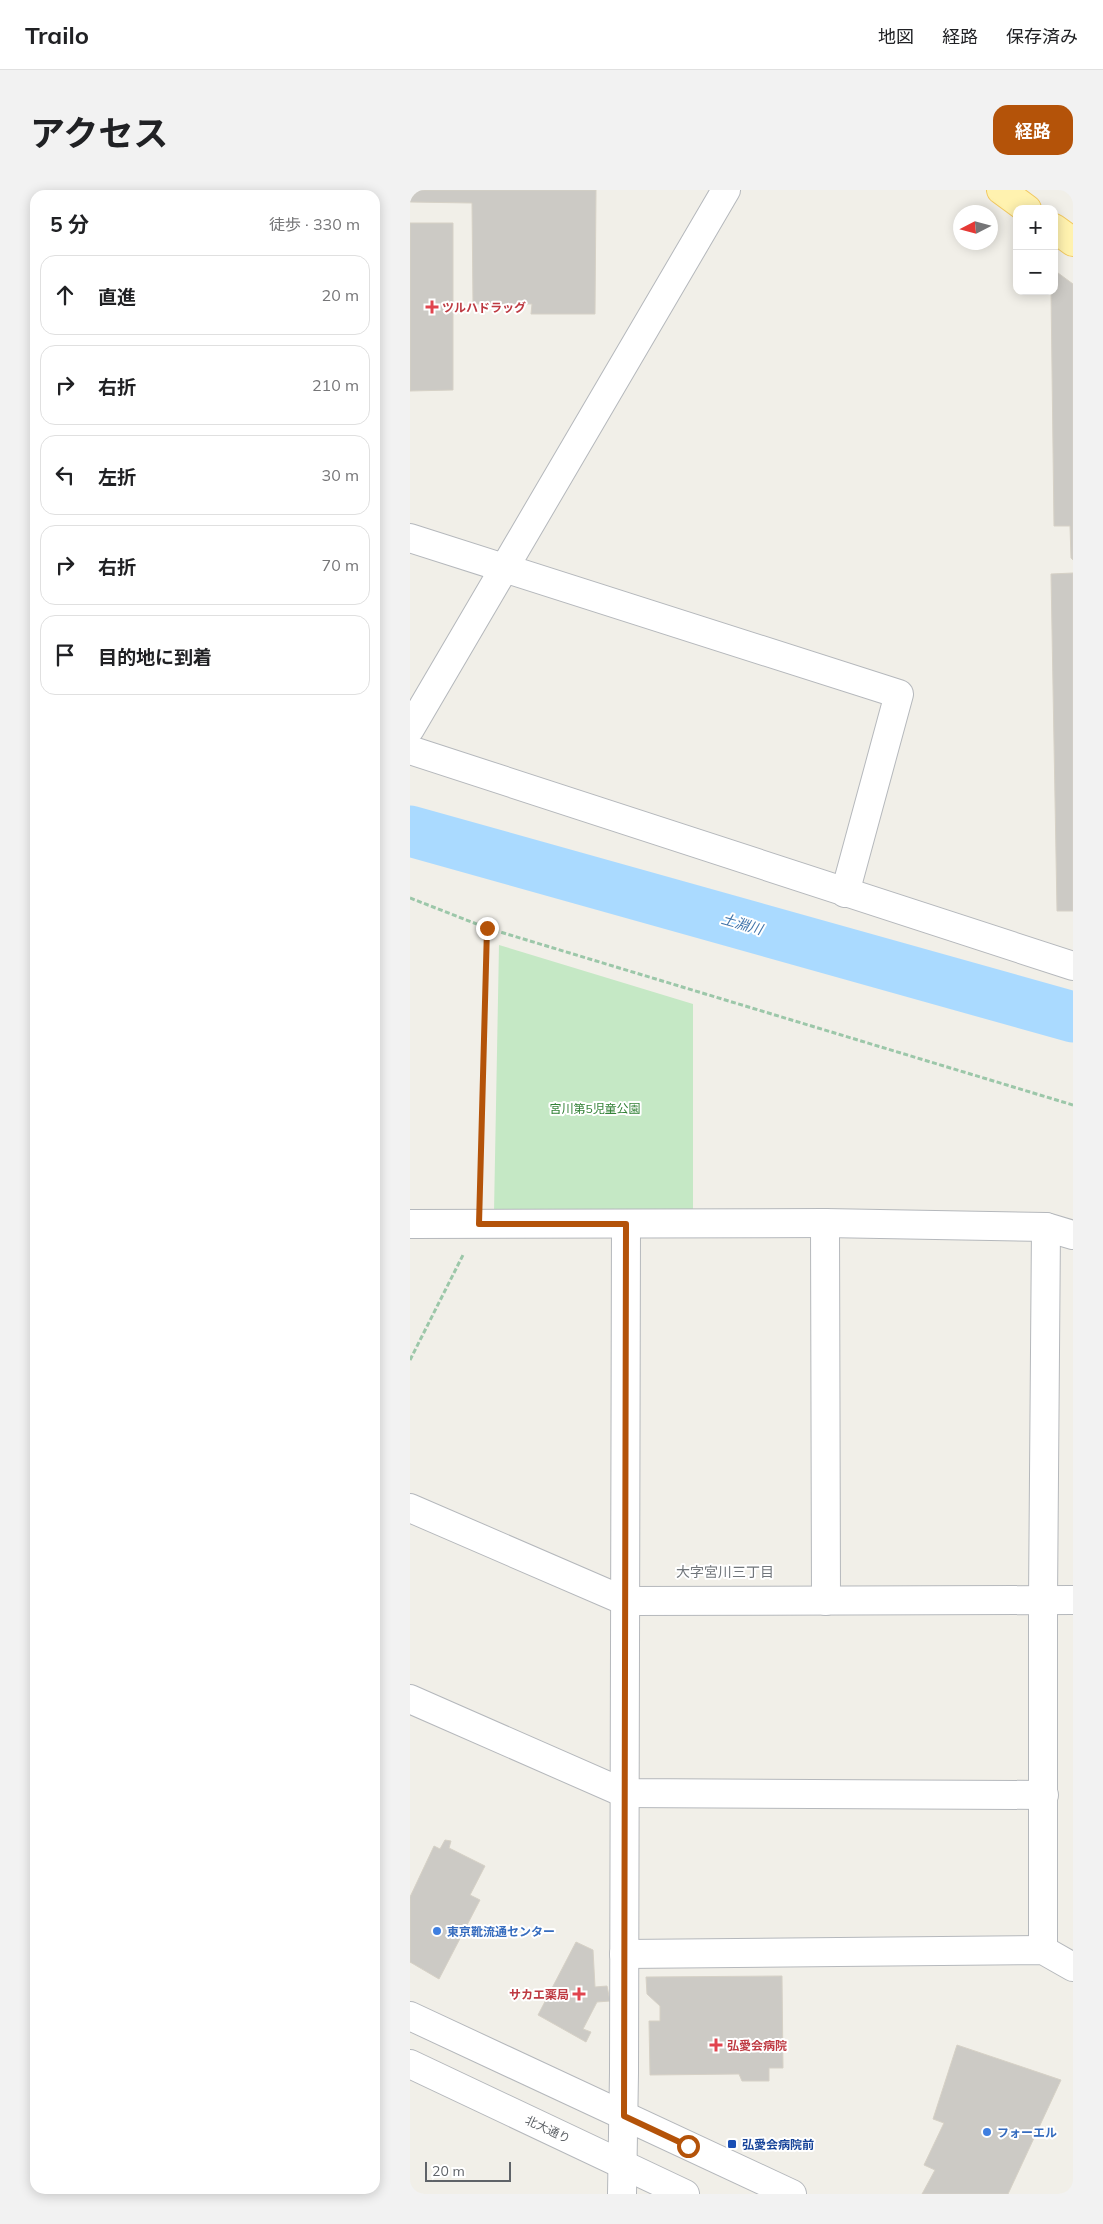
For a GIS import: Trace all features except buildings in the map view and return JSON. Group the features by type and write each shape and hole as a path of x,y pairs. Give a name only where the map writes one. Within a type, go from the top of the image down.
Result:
{"main road":[{"path":"1001,190 1022,205"},
{"path":"1058,231 1073,242"}],"street":[{"path":"410,729 726,190"},
{"path":"410,538 899,694 845,893"},
{"path":"410,750 1073,966"},
{"path":"410,1224 825,1224 1046,1227 1073,1235"},
{"path":"622,2194 624,2116 626,1224"},
{"path":"825,1224 826,1600"},
{"path":"1043,1950 1046,1227"},
{"path":"410,1508 625,1601 1073,1600"},
{"path":"410,1699 624,1793 1044,1795"},
{"path":"624,1954 1043,1950 1073,1968"},
{"path":"410,2016 792,2194"},
{"name":"北大通り","path":"410,2064 685,2194"}],"path":[{"path":"410,898 487,928 1073,1105"},
{"path":"410,1360 479,1224 487,928"}],"green space":[{"name":"宮川第5児童公園","path":"499,945 693,1004 693,1215 494,1212"}],"waterway":[{"name":"土淵川","path":"410,831 1073,1017"}],"place":[{"name":"ツルハドラッグ","path":"432,307"},
{"name":"東京靴流通センター","path":"437,1931"},
{"name":"サカエ薬局","path":"579,1994"},
{"name":"弘愛会病院","path":"716,2045"},
{"name":"フォーエル","path":"987,2132"},
{"name":"弘愛会病院前","path":"732,2144"}],"district":[{"name":"大字宮川三丁目","path":"725,1572"}],"route":[{"path":"487,928 479,1224 626,1224 624,2116 688,2146"}]}
